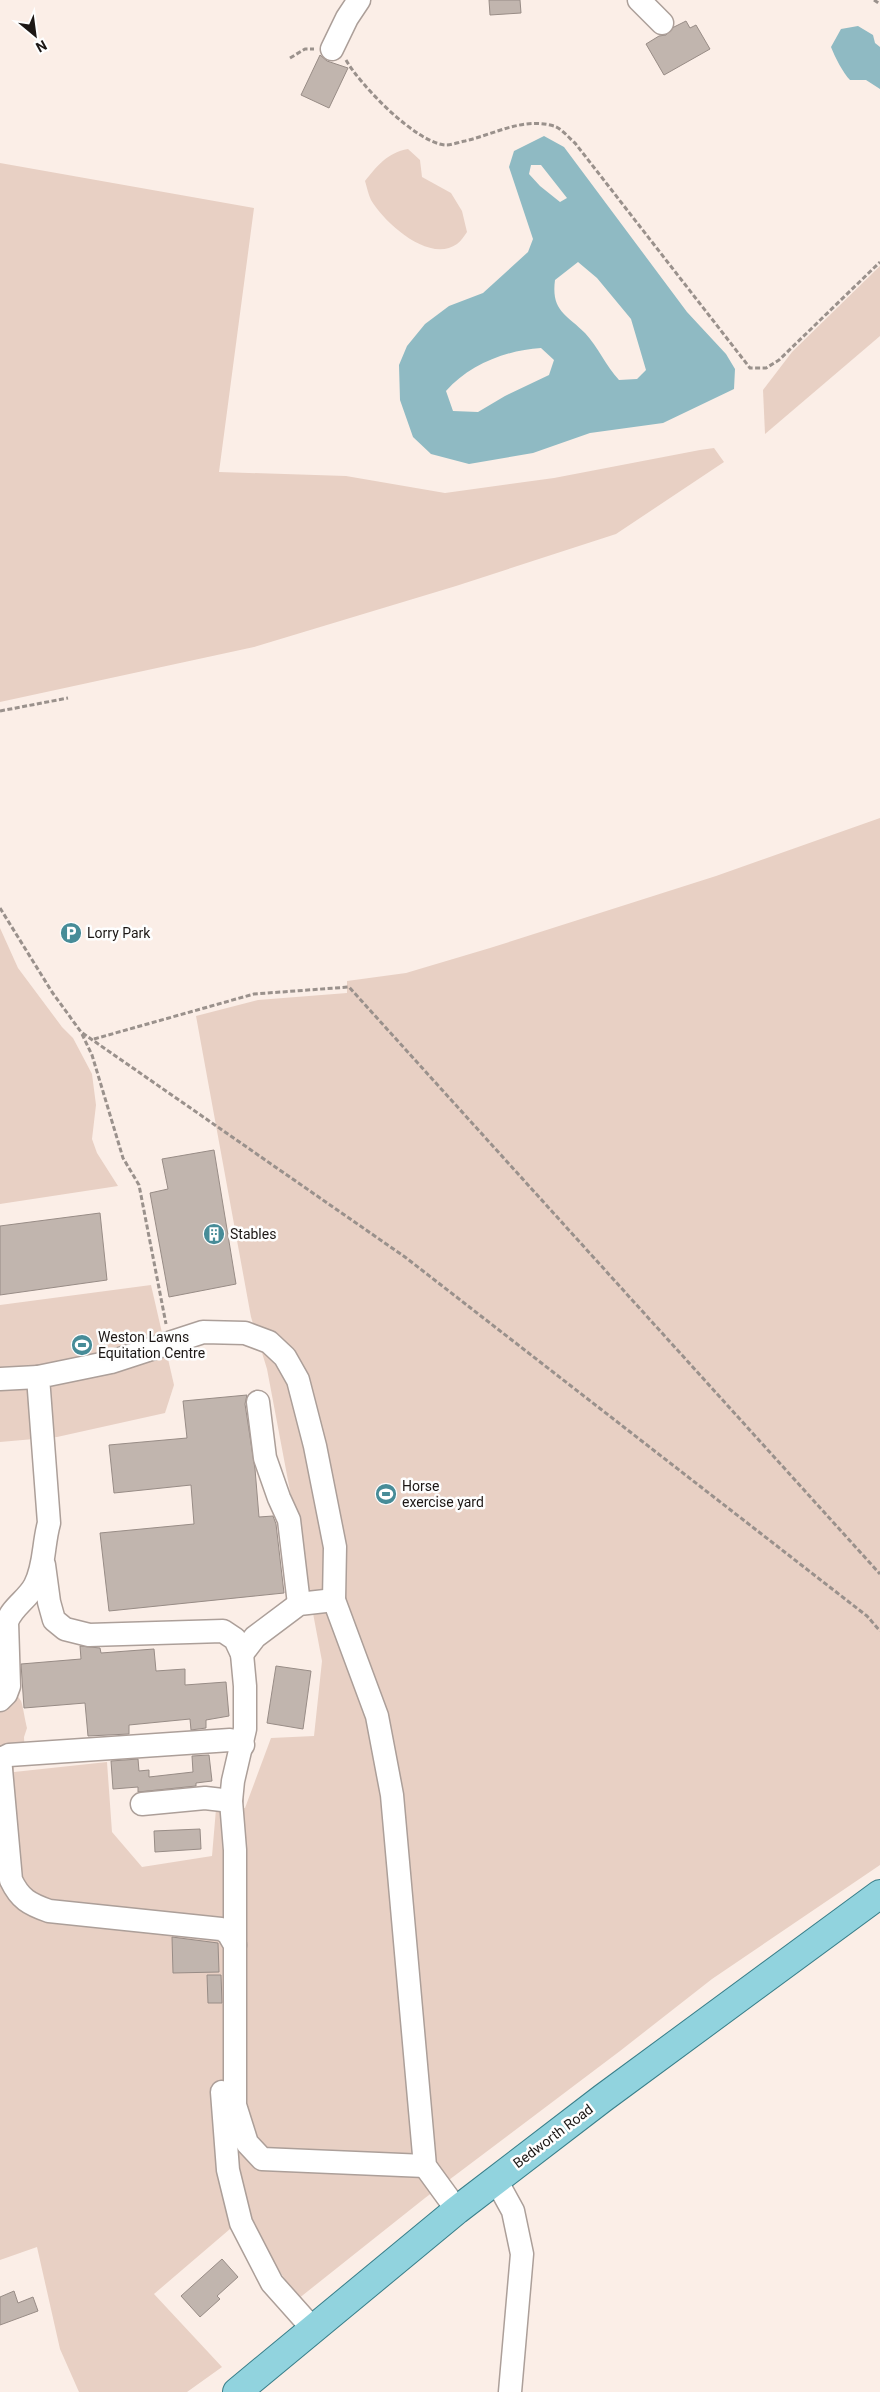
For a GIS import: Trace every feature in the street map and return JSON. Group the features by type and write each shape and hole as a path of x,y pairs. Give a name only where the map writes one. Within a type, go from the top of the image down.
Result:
{"main road":[{"name":"Bedworth Road","path":"237,2392 457,2210 603,2098 880,1894"}],"lane":[{"path":"332,49 347,18 359,0"},
{"path":"639,0 662,23"},
{"path":"0,1379 38,1377 111,1362 204,1332 245,1333 268,1342 285,1357 298,1380 315,1446 335,1547 334,1600 377,1716 392,1796 424,2166 457,2210"},
{"path":"38,1377 48,1523 43,1559 49,1602 54,1620 65,1629 89,1636 223,1632 235,1639 242,1654 245,1729 243,1745 233,1781 231,1801 235,1850 235,2105 247,2143 262,2159 424,2166"},
{"path":"258,1402 265,1458 289,1520 299,1604"},
{"path":"0,1700 6,1694 9,1686 7,1622 9,1615 35,1586 43,1559"},
{"path":"242,1654 255,1637 299,1604 334,1600"},
{"path":"235,1945 228,1933 221,1929 49,1911 34,1905 18,1894 11,1880 1,1759 8,1755 230,1740 243,1745"},
{"path":"142,1804 205,1798 231,1801"},
{"path":"221,2080 228,2170 240,2223 272,2283 313,2329"},
{"path":"496,2180 513,2211 522,2254 510,2392"}],"path":[{"path":"874,0 880,4"},
{"path":"290,58 305,49 332,49 344,55 350,68 397,118 430,141 447,145 477,138 504,127 528,124 556,126 575,142 750,368 766,368 779,360 880,262"},
{"path":"0,711 68,698"},
{"path":"0,908 29,956 81,1032 92,1055 123,1158 138,1185 170,1342"},
{"path":"93,1040 254,994 349,986 880,1574"},
{"path":"81,1032 405,1258 867,1616 880,1631"}],"shaded area":[{"path":"408,149 420,160 422,177 451,193 462,211 467,232 457,244 446,249 434,249 408,238 377,209 368,193 365,181 379,165 394,153"},
{"path":"0,163 254,208 219,472 346,476 445,493 554,478 714,448 724,462 616,534 456,586 254,647 0,702"},
{"path":"880,266 880,336 765,434 763,390 792,352"},
{"path":"880,818 880,1865 712,1979 425,2198 298,2299 244,2217 154,2294 222,2367 187,2392 79,2392 60,2349 37,2247 0,2260 0,1659 7,1682 21,1701 27,1728 24,1737 25,1757 14,1758 14,1772 107,1762 112,1832 142,1867 212,1856 216,1809 245,1808 271,1738 314,1736 322,1661 267,1369 251,1317 196,1016 258,1000 347,993 347,981 406,973 490,948 716,876"},
{"path":"0,928 18,968 62,1027 73,1038 92,1074 96,1105 92,1139 97,1153 118,1186 0,1204"},
{"name":"Weston Lawns Equitation Centre","path":"151,1285 174,1385 165,1413 57,1437 0,1442 0,1305"}],"water":[{"path":"858,26 873,35 875,43 880,47 880,89 866,80 850,80 839,65 831,47 841,29"},
{"path":"544,136 564,147 687,312 726,354 735,369 734,389 663,423 590,433 533,453 469,464 431,454 413,437 400,400 399,365 407,346 425,324 449,306 483,293 528,252 533,239 509,167 514,151","holes":["531,165 541,165 567,198 560,202 540,186 529,174","578,262 597,278 631,319 646,370 637,379 619,380 590,338 561,311 555,299 555,280","541,348 554,360 549,375 505,396 478,412 453,411 446,391 455,382 489,360 528,349"]}],"building":[{"path":"489,0 520,0 521,13 490,15"},
{"path":"686,21 690,28 696,25 710,49 664,75 646,44 659,36 666,35 674,27"},
{"path":"320,55 327,61 348,68 329,108 301,95"},
{"path":"214,1150 236,1284 169,1297 150,1193 168,1189 162,1159"},
{"path":"100,1213 107,1280 0,1295 0,1226"},
{"path":"247,1395 245,1404 255,1469 259,1517 273,1516 276,1524 284,1593 109,1611 100,1533 194,1524 191,1485 114,1493 109,1445 187,1438 183,1401"},
{"path":"80,1646 100,1648 101,1653 154,1649 156,1671 185,1669 185,1685 226,1682 229,1716 206,1720 206,1728 191,1730 190,1719 129,1725 129,1734 88,1736 85,1703 24,1708 21,1664 81,1659"},
{"path":"276,1666 311,1671 303,1729 267,1723"},
{"path":"209,1755 212,1781 196,1783 196,1786 138,1792 138,1787 113,1789 111,1761 138,1759 139,1771 149,1770 149,1777 193,1772 192,1756"},
{"path":"200,1829 201,1849 155,1852 154,1831"},
{"path":"172,1937 218,1943 219,1972 173,1973"},
{"path":"207,1975 221,1975 222,2003 208,2003"},
{"path":"222,2259 238,2277 217,2296 220,2299 200,2317 181,2296"},
{"path":"14,2291 18,2303 33,2297 38,2311 0,2325 0,2297"}],"place":[{"name":"Lorry Park","path":"71,933"},
{"name":"Stables","path":"214,1234"},
{"name":"Weston Lawns Equitation Centre","path":"82,1345"},
{"name":"Horse exercise yard","path":"386,1494"}]}
